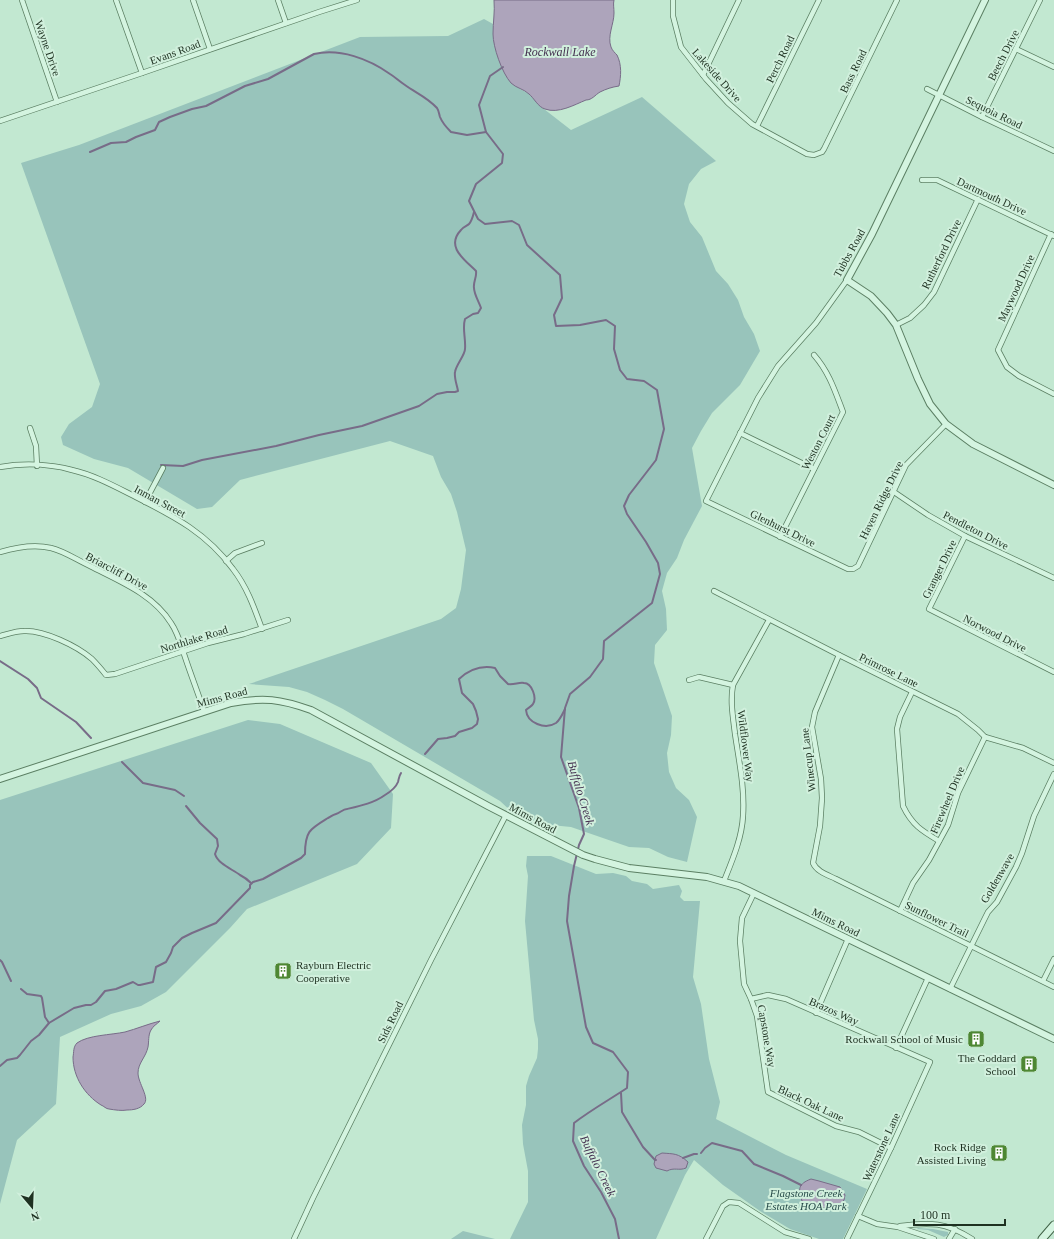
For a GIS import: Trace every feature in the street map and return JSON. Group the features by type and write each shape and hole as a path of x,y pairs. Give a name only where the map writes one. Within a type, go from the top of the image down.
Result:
{"main road":[{"path":"1042,1239 1054,1225"}],"street":[{"name":"Wayne Drive","path":"22,0 57,102"},
{"path":"116,0 142,74"},
{"path":"192,0 210,49"},
{"path":"278,0 286,23"},
{"name":"Evans Road","path":"0,121 357,0"},
{"name":"Lakeside Drive","path":"673,0 673,16 681,47 728,103 757,126 807,154 814,155 822,152 824,149"},
{"path":"703,75 739,0"},
{"name":"Perch Road","path":"757,126 819,0"},
{"name":"Bass Road","path":"824,149 897,0"},
{"name":"Tubbs Road","path":"706,501 758,398 778,366 816,323 847,280 872,234 985,0"},
{"name":"Beech Drive","path":"982,117 1040,0"},
{"path":"1016,49 1054,67"},
{"name":"Sequoia Road","path":"927,89 1054,151"},
{"name":"Dartmouth Drive","path":"922,180 937,180 1052,235"},
{"name":"Rutherford Drive","path":"896,325 910,318 924,305 934,292 978,199"},
{"name":"Maywood Drive","path":"1052,235 998,350 1008,367 1019,376 1054,394"},
{"path":"847,280 871,296 896,325 930,404 946,424 973,444 1054,485"},
{"name":"Weston Court","path":"780,537 843,412 830,378 822,364 814,355"},
{"name":"Haven Ridge Drive","path":"853,569 858,566 906,465 946,424"},
{"path":"30,428 36,446 37,466"},
{"path":"740,433 814,469"},
{"name":"Inman Street","path":"0,467 26,465 49,466 72,470 99,479 180,520 200,534 226,560 242,581 254,605 262,628"},
{"path":"144,502 162,468"},
{"name":"Pendleton Drive","path":"894,492 928,515 965,536 1054,578"},
{"name":"Glenhurst Drive","path":"706,501 848,569 853,569"},
{"name":"Granger Drive","path":"929,609 965,536"},
{"path":"226,560 235,554 262,544"},
{"name":"Briarcliff Drive","path":"0,552 23,546 52,548 139,592 151,600 172,624 204,711"},
{"name":"Primrose Lane","path":"714,591 839,656 958,714 985,737 1023,748 1054,763"},
{"name":"Norwood Drive","path":"929,609 1054,672"},
{"name":"Northlake Road","path":"0,636 25,631 37,632 52,636 80,650 92,659 106,675 115,674 208,643 288,620"},
{"name":"Wildflower Way","path":"724,881 739,840 743,817 741,776 732,707 733,685 769,620"},
{"name":"Winecup Lane","path":"814,866 813,863 820,826 822,798 821,779 812,727 815,712 839,656"},
{"path":"689,680 699,677 733,685"},
{"path":"912,692 900,716 897,729 903,806 908,817 916,826 940,842"},
{"name":"Mims Road","path":"0,779 231,703 256,699 267,699 292,703 311,710 583,855 629,868 706,877 724,881 754,893 1054,1039"},
{"name":"Firewheel Drive","path":"900,911 913,883 940,842 951,818 961,787 985,737"},
{"name":"Goldenwave","path":"950,989 988,912 997,902 1016,867 1034,816 1054,774"},
{"name":"Sids Road","path":"294,1239 419,983 506,815"},
{"name":"Sunflower Trail","path":"814,866 816,869 1054,987"},
{"name":"Capstone Way","path":"754,893 742,918 740,941 744,984 757,1016 768,1092"},
{"path":"816,1013 848,939"},
{"path":"1043,981 1054,959"},
{"path":"896,1048 928,978"},
{"name":"Brazos Way","path":"751,999 768,995 786,999 930,1062"},
{"name":"Waterstone Lane","path":"848,1239 930,1062"},
{"name":"Black Oak Lane","path":"768,1092 836,1126 858,1132 891,1148"},
{"path":"706,1239 723,1206 729,1202 739,1203 785,1232 809,1239"},
{"path":"858,1216 878,1224 898,1227 934,1239"},
{"path":"898,1227 918,1224 935,1224 955,1229 972,1239"},
{"path":"949,1239 955,1229"}],"green space":[{"path":"484,19 493,24 493,36 520,89 528,93 544,109 571,130 642,97 716,161 701,169 689,184 684,204 690,222 702,237 716,271 728,284 738,300 744,317 754,334 760,351 740,385 712,413 692,448 702,506 684,540 677,558 667,573 662,591 666,609 667,630 655,645 654,663 672,716 671,735 667,753 669,772 676,788 689,800 697,817 687,862 668,857 649,848 629,847 571,827 531,823 514,814 500,801 343,709 325,700 307,692 289,687 249,684 441,619 456,608 461,589 466,550 451,494 441,477 433,456 390,441 240,480 212,507 197,509 128,468 94,459 63,445 61,437 69,424 92,407 100,384 21,163 79,145 360,37 448,36"},
{"path":"248,720 280,724 371,763 393,794 391,828 357,864 247,909 166,992 141,1006 111,1014 60,1037 56,1104 17,1140 0,1204 0,800"},
{"name":"Flagstone Creek Estates HOA Park","path":"527,856 551,856 596,874 613,873 626,876 632,881 647,884 653,889 679,885 682,891 680,897 684,901 700,901 693,977 701,1004 709,1059 720,1102 716,1119 786,1155 867,1189 843,1239 819,1239 790,1229 760,1211 723,1185 694,1160 685,1175 656,1239 510,1239 528,1202 528,1171 523,1144 522,1125 526,1105 526,1086 537,1058 538,1049 525,921 528,876 526,866"},
{"path":"917,1228 948,1232 948,1235 944,1237 928,1230"},
{"path":"463,1231 495,1239 451,1239"}],"water":[{"name":"Rockwall Lake","path":"494,0 614,0 614,17 610,34 610,43 611,48 617,55 620,63 621,74 619,86 600,92 590,99 561,110 550,110 543,108 527,92 511,83 501,67 493,39"},
{"path":"160,1021 150,1032 147,1051 138,1069 146,1098 144,1104 132,1110 118,1110 107,1109 95,1101 85,1091 75,1072 73,1057 74,1048 77,1043 87,1038 125,1032"},
{"path":"662,1153 679,1155 688,1162 686,1168 667,1171 656,1168 654,1164 656,1156"},
{"path":"811,1179 840,1187 845,1195 844,1200 836,1210 810,1205 802,1201 800,1187"}],"waterway":[{"path":"90,152 111,143 126,142 155,130 159,122 192,109 206,106 245,86 268,79 314,54 334,52 364,59 392,75 433,104 438,109 442,121 451,132 467,135 486,132"},
{"name":"Buffalo Creek","path":"503,67 490,76 479,105 486,132 503,154 502,163 476,184 469,201 478,219 485,224 512,221 519,225 527,245 560,275 562,298 554,315 556,326 580,325 606,320 615,326 614,349 620,370 627,379 644,381 657,390 664,429 656,460 629,495 624,506 627,514 658,563 660,574 652,603 604,641 603,659 590,677 570,694 565,708 561,757 579,808 584,834 579,845 574,866 567,921 586,1027 593,1043 613,1052 628,1072 627,1088 593,1109 574,1123 573,1141 584,1166 601,1192 615,1219 619,1239"},
{"path":"161,465 183,466 202,460 276,446 362,426 419,406 437,394 458,391 455,372 465,351 465,319 478,313 481,308 474,290 476,271 458,253 455,242 461,230 471,221 474,212"},
{"path":"0,661 28,679 37,688 41,698 76,722 91,738"},
{"path":"425,754 438,739 455,736 459,732 472,728 477,724 478,719 476,711 473,704 462,693 459,679 476,669 485,667 495,668 508,684 522,683 529,685 533,691 534,701 526,710 527,715 537,724 547,726 556,723 565,709"},
{"path":"122,762 143,783 175,790 184,796"},
{"path":"0,1066 7,1060 17,1058 49,1023 74,1008 91,1005 96,1002 105,991 116,989 133,982 138,985 153,982 156,967 166,962 173,947 182,938 216,923 250,888 250,885 253,882 263,879 301,858 305,854 306,840 313,828 337,813 381,798 396,786 401,773"},
{"path":"186,806 200,823 217,839 218,846 215,854 219,861 251,883"},
{"path":"0,960 11,981"},
{"path":"21,989 27,994 41,996 45,1017 49,1023"},
{"path":"621,1093 622,1112 643,1147 656,1160"},
{"path":"701,1153 712,1143 742,1151 754,1164 801,1185"},
{"path":"683,1158 697,1154"}],"place":[{"name":"Rayburn Electric Cooperative","path":"283,971"},
{"name":"Rockwall School of Music","path":"976,1039"},
{"name":"The Goddard School","path":"1029,1064"},
{"name":"Rock Ridge Assisted Living","path":"999,1153"}]}
